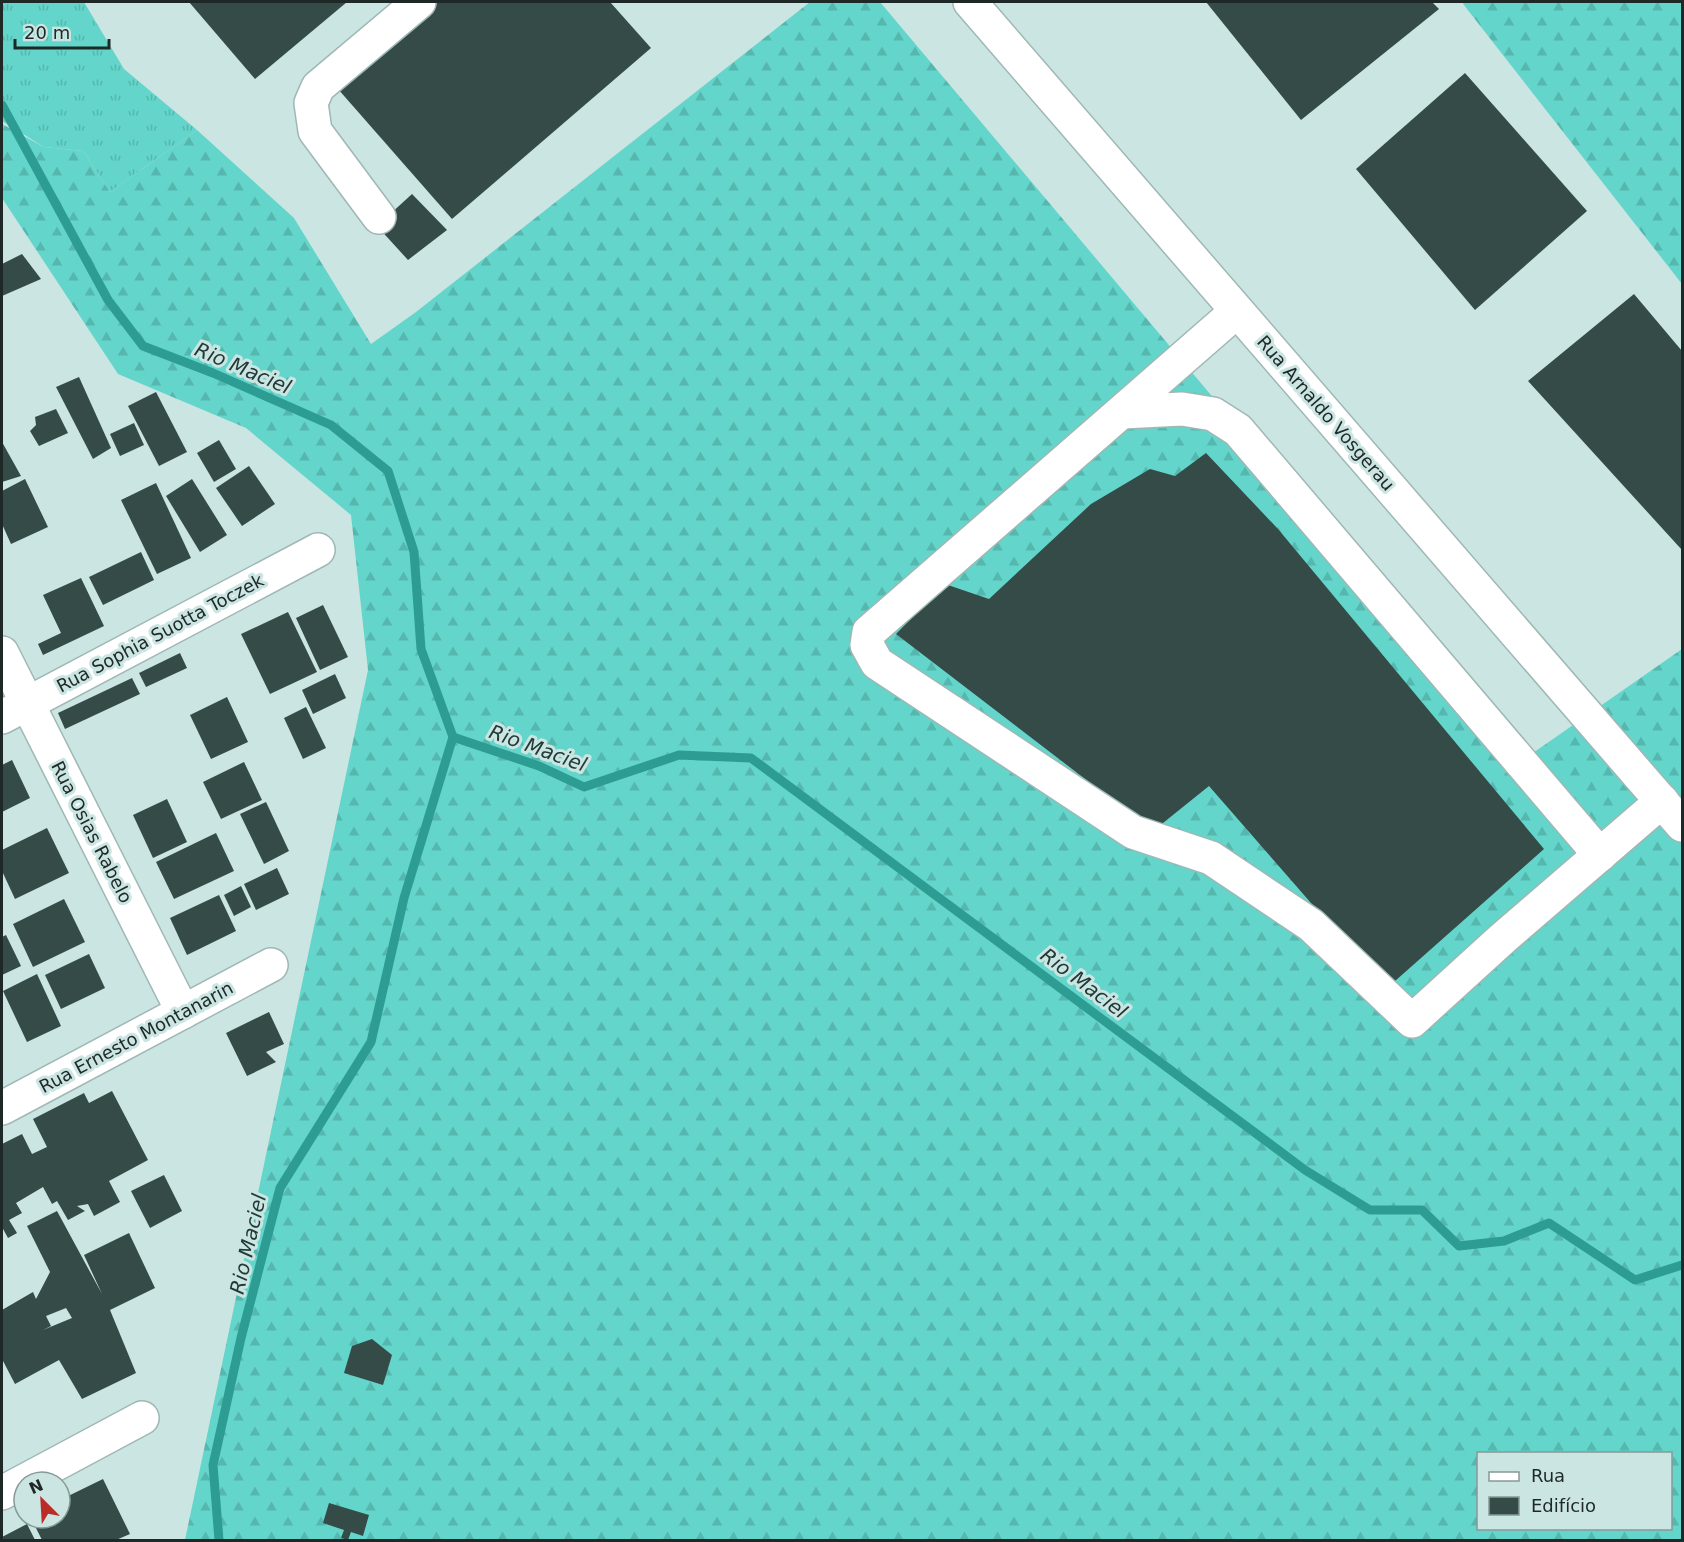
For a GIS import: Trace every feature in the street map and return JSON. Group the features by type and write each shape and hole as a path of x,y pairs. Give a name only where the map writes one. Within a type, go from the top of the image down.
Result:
{"street":[{"path":"379,217 315,131 311,104 318,87 418,2"},
{"name":"Rua Arnaldo Vosgerau","path":"970,2 1672,813"},
{"path":"1237,311 868,632 867,645 877,663 1133,832 1211,858 1311,925 1412,1021 1502,939 1600,855 1672,813"},
{"path":"1122,412 1182,409 1213,414 1238,430 1600,855"},
{"name":"Rua Sophia Suotta Toczek","path":"14,710 318,550"},
{"name":"Rua Osias Rabelo","path":"2,653 14,710 183,1012"},
{"name":"Rua Ernesto Montanarin","path":"2,1108 271,965"},
{"path":"2,1493 142,1419"}],"green space":[{"path":"2,2 84,2 124,69 197,130 110,192 83,151 44,147 2,121"},
{"path":"810,2 880,2 1520,762 1682,649 1682,1540 185,1540 368,670 351,515 246,428 118,374 2,198 2,124 44,147 83,151 110,192 197,130 294,218 371,344 416,312"},
{"path":"1462,2 1682,2 1682,284 1467,9"}],"building":[{"path":"189,2 347,2 255,79"},
{"path":"438,2 610,2 651,48 452,219 338,89"},
{"path":"1206,2 1432,2 1439,9 1301,120"},
{"path":"1465,73 1587,211 1475,310 1356,169"},
{"path":"412,194 447,230 408,260 377,226"},
{"path":"22,254 41,279 2,296 2,264"},
{"path":"1634,294 1682,351 1682,550 1528,381"},
{"path":"79,377 111,448 93,459 56,387"},
{"path":"156,392 187,452 159,466 128,406"},
{"path":"56,409 68,433 39,446 30,431 36,425 35,417"},
{"path":"134,423 144,445 120,456 110,434"},
{"path":"219,440 236,469 214,482 197,453"},
{"path":"2,442 21,476 2,482"},
{"path":"1206,453 1278,529 1544,849 1386,989 1209,786 1153,831 896,634 945,584 989,599 1091,504 1150,469 1175,476"},
{"path":"249,466 275,504 242,526 216,488"},
{"path":"25,479 48,527 11,544 2,524 2,491"},
{"path":"192,479 227,535 200,552 166,496"},
{"path":"156,483 191,558 157,574 121,500"},
{"path":"141,552 154,580 103,605 89,577"},
{"path":"81,578 104,626 43,655 38,644 61,633 43,595"},
{"path":"323,605 348,657 320,670 296,618"},
{"path":"288,612 317,672 270,694 241,634"},
{"path":"180,653 187,668 146,687 139,673"},
{"path":"335,674 346,698 313,714 302,690"},
{"path":"132,678 140,694 65,729 58,713"},
{"path":"227,697 248,742 211,759 190,715"},
{"path":"306,707 326,748 303,759 284,718"},
{"path":"12,760 30,798 2,812 2,765"},
{"path":"244,762 262,800 221,819 203,782"},
{"path":"167,799 187,842 153,858 133,815"},
{"path":"266,802 289,851 264,864 240,814"},
{"path":"47,828 69,873 15,899 2,871 2,850"},
{"path":"216,833 234,871 174,899 156,862"},
{"path":"277,868 289,894 256,910 244,884"},
{"path":"241,886 251,907 234,916 224,895"},
{"path":"219,895 236,931 187,955 170,918"},
{"path":"64,899 85,942 33,967 13,924"},
{"path":"6,935 21,966 2,975 2,937"},
{"path":"89,954 105,988 61,1009 45,975"},
{"path":"37,974 61,1026 27,1042 3,991"},
{"path":"269,1012 284,1044 266,1052 276,1062 247,1076 226,1033"},
{"path":"112,1091 148,1160 109,1181 120,1202 94,1216 88,1204 77,1206 85,1211 68,1220 57,1201 52,1204 43,1187 16,1203 22,1213 9,1220 17,1233 8,1238 2,1227 2,1144 22,1134 32,1154 47,1147 33,1119 84,1093 89,1103"},
{"path":"164,1175 182,1211 150,1228 131,1191"},
{"path":"57,1211 102,1294 84,1255 129,1233 155,1288 110,1310 136,1373 82,1399 59,1360 15,1384 2,1359 2,1310 33,1292 36,1299 50,1272 27,1226","holes":["66,1308 72,1318 43,1330 51,1326 46,1316"]},
{"path":"372,1339 392,1355 383,1385 344,1373 352,1346"},
{"path":"103,1479 130,1534 116,1540 42,1540 37,1530 72,1530 72,1494"},
{"path":"329,1503 369,1515 363,1536 351,1532 348,1540 341,1538 344,1530 323,1523"},
{"path":"15,1530 30,1530 35,1540 2,1540 2,1537"}],"waterway":[{"name":"Rio Maciel","path":"2,105 108,300 143,346 213,373 331,425 388,471 414,552 421,649 453,737 404,898 371,1042 280,1188 241,1338 213,1465 219,1540"},
{"name":"Rio Maciel","path":"453,737 539,766 584,787 679,755 751,758 1305,1170 1370,1210 1422,1210 1459,1246 1504,1241 1549,1223 1635,1280 1682,1265"}]}
